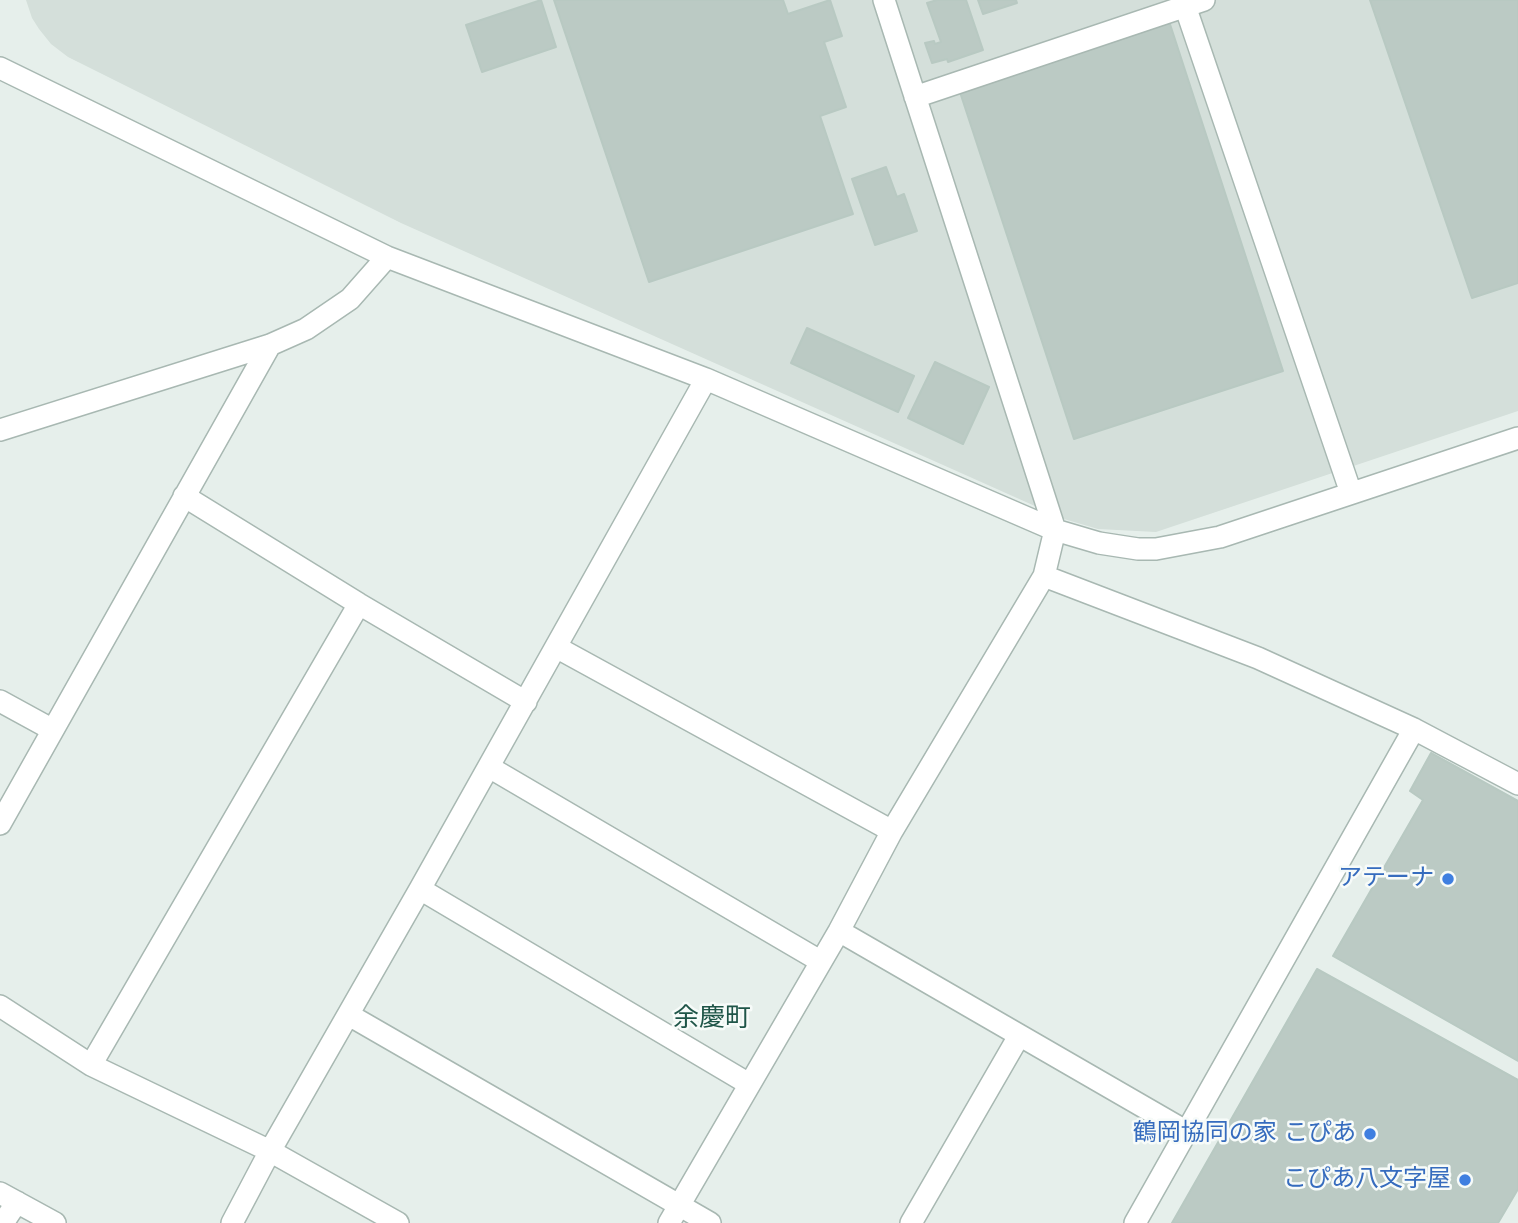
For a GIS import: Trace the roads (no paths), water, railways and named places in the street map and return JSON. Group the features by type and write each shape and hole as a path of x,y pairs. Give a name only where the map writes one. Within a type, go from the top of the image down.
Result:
{"street":[{"path":"674,1214 839,931 891,831 1044,576 1055,530 884,0"},
{"path":"915,97 1190,2 1351,493"},
{"path":"0,68 387,257 706,379 1055,530 1099,543 1138,549 1220,537 1518,438"},
{"path":"0,430 270,345 306,329 350,299 387,257"},
{"path":"0,824 270,345"},
{"path":"232,1223 270,1151 420,890 706,379"},
{"path":"184,496 359,604 526,702"},
{"path":"1044,576 1258,658 1414,729 1518,784"},
{"path":"91,1065 359,604"},
{"path":"556,647 891,831"},
{"path":"0,701 53,730"},
{"path":"1135,1223 1414,729"},
{"path":"489,767 820,961"},
{"path":"420,890 749,1084"},
{"path":"839,931 1187,1132"},
{"path":"0,1006 91,1065 270,1151 398,1223"},
{"path":"349,1015 674,1214 710,1223"},
{"path":"911,1223 1019,1036"},
{"path":"3,1223 8,1197 55,1223"}],"place":[{"name":"アテーナ","path":"1448,879"},
{"name":"鶴岡協同の家 こぴあ","path":"1370,1134"},
{"name":"こぴあ八文字屋","path":"1465,1180"}],"district":[{"name":"余慶町","path":"712,1020"}]}
